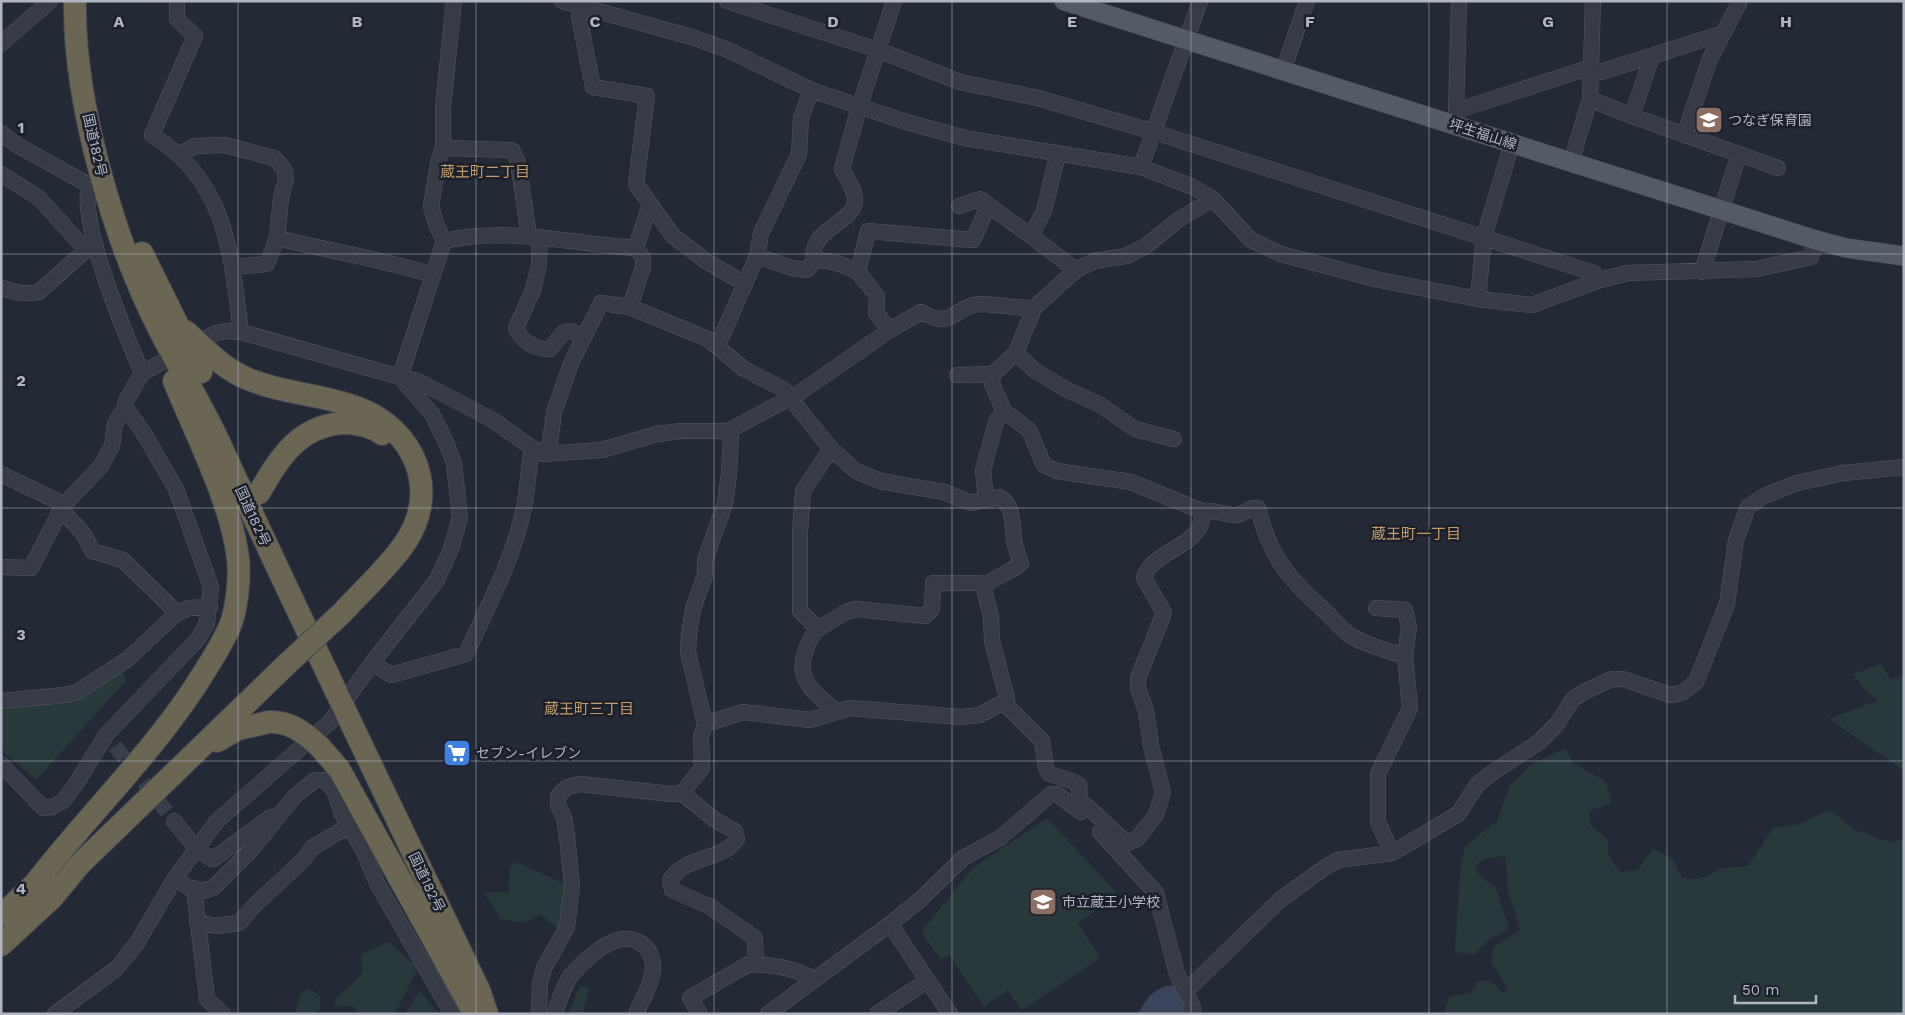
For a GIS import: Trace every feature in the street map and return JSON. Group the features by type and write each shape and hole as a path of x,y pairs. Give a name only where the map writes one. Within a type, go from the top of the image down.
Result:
{"highway":[{"name":"国道182号","path":"74,1 84,96 97,185 124,245 181,351 210,422 346,699 489,982 500,1014"},
{"name":"国道182号","path":"89,1 90,38 97,95 108,146 136,242 168,326"},
{"name":"国道182号","path":"181,351 223,414 259,493 346,699 474,981 486,1014"},
{"path":"51,899 80,864 285,659 338,608 381,572 406,541 415,522 420,502 419,468 413,454 403,439 383,421 358,408 339,402 271,388 246,378 218,361 181,351"},
{"path":"34,885 62,849 174,719 210,663 230,625 238,580 238,558 181,351"},
{"path":"259,493 282,455 307,433 324,426 358,424 378,431 395,445 404,457 411,485 410,500 396,536 338,608"},
{"path":"1,916 285,659"},
{"path":"1,945 220,738 238,729 269,722 290,725 320,747 339,769 475,1014"}],"main road":[{"name":"坪生福山線","path":"1064,1 1816,240 1846,248 1904,256"}],"street":[{"path":"1,44 50,1"},
{"path":"177,1 177,19 194,36 152,135 179,155 208,191 216,206 226,230 241,332"},
{"path":"400,377 444,241 436,224 431,206 438,163 443,148 443,107 454,1"},
{"path":"562,1 584,4 728,50 811,90 903,121 965,138 1141,167 1193,187 1212,199 1251,240 1282,254 1379,280 1478,298 1532,305 1600,280 1628,274 1756,269 1811,257 1816,240"},
{"path":"727,1 878,50 960,82 1038,98 1154,132 1594,273 1600,280"},
{"path":"814,261 813,256 818,238 853,209 855,201 854,192 842,169 894,1"},
{"path":"1141,167 1200,1"},
{"path":"1283,71 1307,1"},
{"path":"1459,1 1456,110 1591,71 1652,56 1721,34"},
{"path":"1571,162 1590,99 1593,1"},
{"path":"1684,135 1710,59 1721,34 1740,1"},
{"path":"584,4 578,16 594,87 646,96 636,184 674,236 706,261 745,284"},
{"path":"1632,116 1652,56"},
{"path":"718,345 757,256 761,233 799,154 800,118 811,90"},
{"path":"1590,99 1778,168"},
{"path":"1,133 17,145 97,185 86,196 91,248 142,372"},
{"path":"1478,298 1484,237 1512,143"},
{"path":"179,155 195,146 225,145 274,158 285,171 286,179 281,198 277,238 267,264 233,268"},
{"path":"443,148 512,150 518,162 535,237 539,265 533,290 516,328 520,337 526,342 545,349 550,349 564,332 571,331 584,337"},
{"path":"1031,236 1044,211 1058,153"},
{"path":"1702,272 1739,154"},
{"path":"1,174 39,198 91,248"},
{"path":"959,206 980,199 1076,270"},
{"path":"1212,199 1126,256 1094,261 1076,270 1034,308 1016,352 993,374 992,384 1004,411 1029,430 1044,465 1057,471 1131,482 1204,512 1210,510 1237,515 1253,507 1258,508 1263,527 1274,552 1293,582 1350,636 1405,656"},
{"path":"636,248 650,204"},
{"path":"858,272 868,231 973,240 988,206"},
{"path":"444,241 465,236 535,237 636,248 643,258 643,267 630,307"},
{"path":"277,238 324,250 390,261 433,275"},
{"path":"1,288 19,293 30,294 38,292 91,248"},
{"path":"757,256 792,268 807,270 814,261 822,260 840,264 858,272 877,296 876,313 890,330"},
{"path":"372,663 391,675 466,654 506,565 517,535 538,451 550,443 554,412 572,362 601,303 630,307 708,339 718,345 744,369 783,389 831,449 856,471 880,481 928,487 971,503 1000,496 1007,501 1014,524 1014,544 1021,564 1012,572 986,585 980,583 933,583 932,608 925,616 856,609 846,612 816,630 804,650 802,668 811,690 837,711"},
{"path":"1,567 31,568 63,506 101,466 112,446 115,424 142,372 216,332 241,332 418,382 493,420 538,451 602,450 657,434 680,431 728,431 791,398 860,353 890,330 921,312 936,320 945,320 971,307 982,304 1009,308 1034,308"},
{"path":"1016,352 1034,370 1069,391 1099,404 1134,429 1174,439"},
{"path":"956,375 993,374"},
{"path":"55,1014 116,968 137,943 175,878 217,821 321,731 437,580 451,549 460,518 455,471 446,442 432,414 400,377"},
{"path":"1,764 43,808 53,807 63,801 110,740 198,639 207,623 212,587 176,489 143,432 125,407"},
{"path":"986,500 983,470 996,422 1004,411"},
{"path":"539,1014 540,982 544,968 567,927 572,885 567,836 564,818 558,805 558,796 562,790 580,784 671,794 682,792 702,768 701,736 705,724 688,652 689,634 693,609 705,575 704,560 725,504 730,474 731,436 728,431"},
{"path":"816,630 800,610 800,532 803,491 831,449"},
{"path":"1186,990 1280,900 1324,868 1338,860 1392,853 1458,814 1477,785 1539,742 1557,724 1574,699 1584,692 1612,679 1623,680 1670,695 1682,693 1696,682 1727,604 1736,540 1748,507 1764,496 1798,483 1843,473 1904,467"},
{"path":"1,474 63,506 66,516 83,530 92,551 123,560 177,613"},
{"path":"768,1014 890,924 920,900 963,858 1000,838 1051,794 1057,794 1078,803 1127,843 1137,839 1160,806 1163,792 1151,746 1146,711 1138,688 1138,678 1164,613 1144,578 1147,569 1156,560 1189,538 1199,528 1204,512"},
{"path":"986,585 984,588 991,617 992,641 1007,698 1006,705"},
{"path":"1,701 65,696 78,692 128,659 177,613 189,608 210,607"},
{"path":"1376,608 1405,610 1409,627 1405,656 1410,708 1378,774 1378,822 1392,853"},
{"path":"705,724 743,712 810,720 850,708 961,718 980,715 1000,704 1006,705 1042,741 1046,768 1050,774 1079,785 1078,803 1156,893 1177,974 1186,990 1194,1014"},
{"path":"175,878 194,889 202,891 213,888 251,850 308,785 316,780 323,780 330,785 336,795 342,814 363,850 376,883 452,1014"},
{"path":"682,792 714,820 735,831 737,839 732,847 693,860 677,870 670,880 672,890 709,906 755,938 756,964"},
{"path":"174,821 204,855 214,858 272,816 279,816"},
{"path":"197,922 216,926 239,923 304,859 313,847 349,826"},
{"path":"194,889 206,999 223,1014"},
{"path":"890,924 950,1014"},
{"path":"555,1014 572,973 601,948 619,939 637,940 647,947 653,968 636,1014"},
{"path":"700,1014 690,998 747,966 756,964 806,974 814,980"},
{"path":"877,1014 928,980"}],"shaded area":[{"path":"1881,664 1891,679 1904,675 1904,771 1829,719 1878,700 1866,692 1853,674"},
{"path":"121,668 126,681 36,780 1,750 1,706 77,700"},
{"path":"1565,748 1574,764 1606,781 1611,803 1589,811 1590,825 1607,838 1609,857 1621,872 1637,870 1653,848 1673,860 1682,877 1693,879 1723,868 1748,866 1773,828 1796,825 1829,810 1856,830 1892,843 1904,839 1904,1014 1443,1014 1450,996 1470,993 1479,981 1490,981 1503,993 1508,990 1491,961 1494,947 1520,930 1508,891 1505,856 1483,859 1475,867 1481,878 1495,886 1509,928 1485,943 1473,955 1455,952 1459,882 1465,846 1497,821 1509,787 1529,766"},
{"path":"1047,818 1119,895 1078,923 1100,958 1022,1010 1007,990 984,1007 949,955 941,960 921,932 973,868"},
{"path":"518,862 569,887 567,915 558,929 541,914 525,923 500,919 484,892 509,892 510,867"},
{"path":"389,942 418,968 395,1014 356,1014 354,1007 334,1005 336,998 362,974 361,954"},
{"path":"580,986 590,988 583,1010 584,1014 568,1014"},
{"path":"309,988 320,996 320,1009 312,1014 295,1014 301,994"},
{"path":"419,991 440,1014 405,1014"}],"water":[{"path":"1174,985 1183,1000 1185,1014 1138,1014 1152,994 1161,988"}],"tunnel":[{"path":"115,746 174,821"}],"place":[{"name":"つなぎ保育園","path":"1709,120"},
{"name":"セブン-イレブン","path":"457,753"},
{"name":"市立蔵王小学校","path":"1043,902"}],"district":[{"name":"蔵王町二丁目","path":"485,172"},
{"name":"蔵王町一丁目","path":"1416,534"},
{"name":"蔵王町三丁目","path":"589,709"}]}
